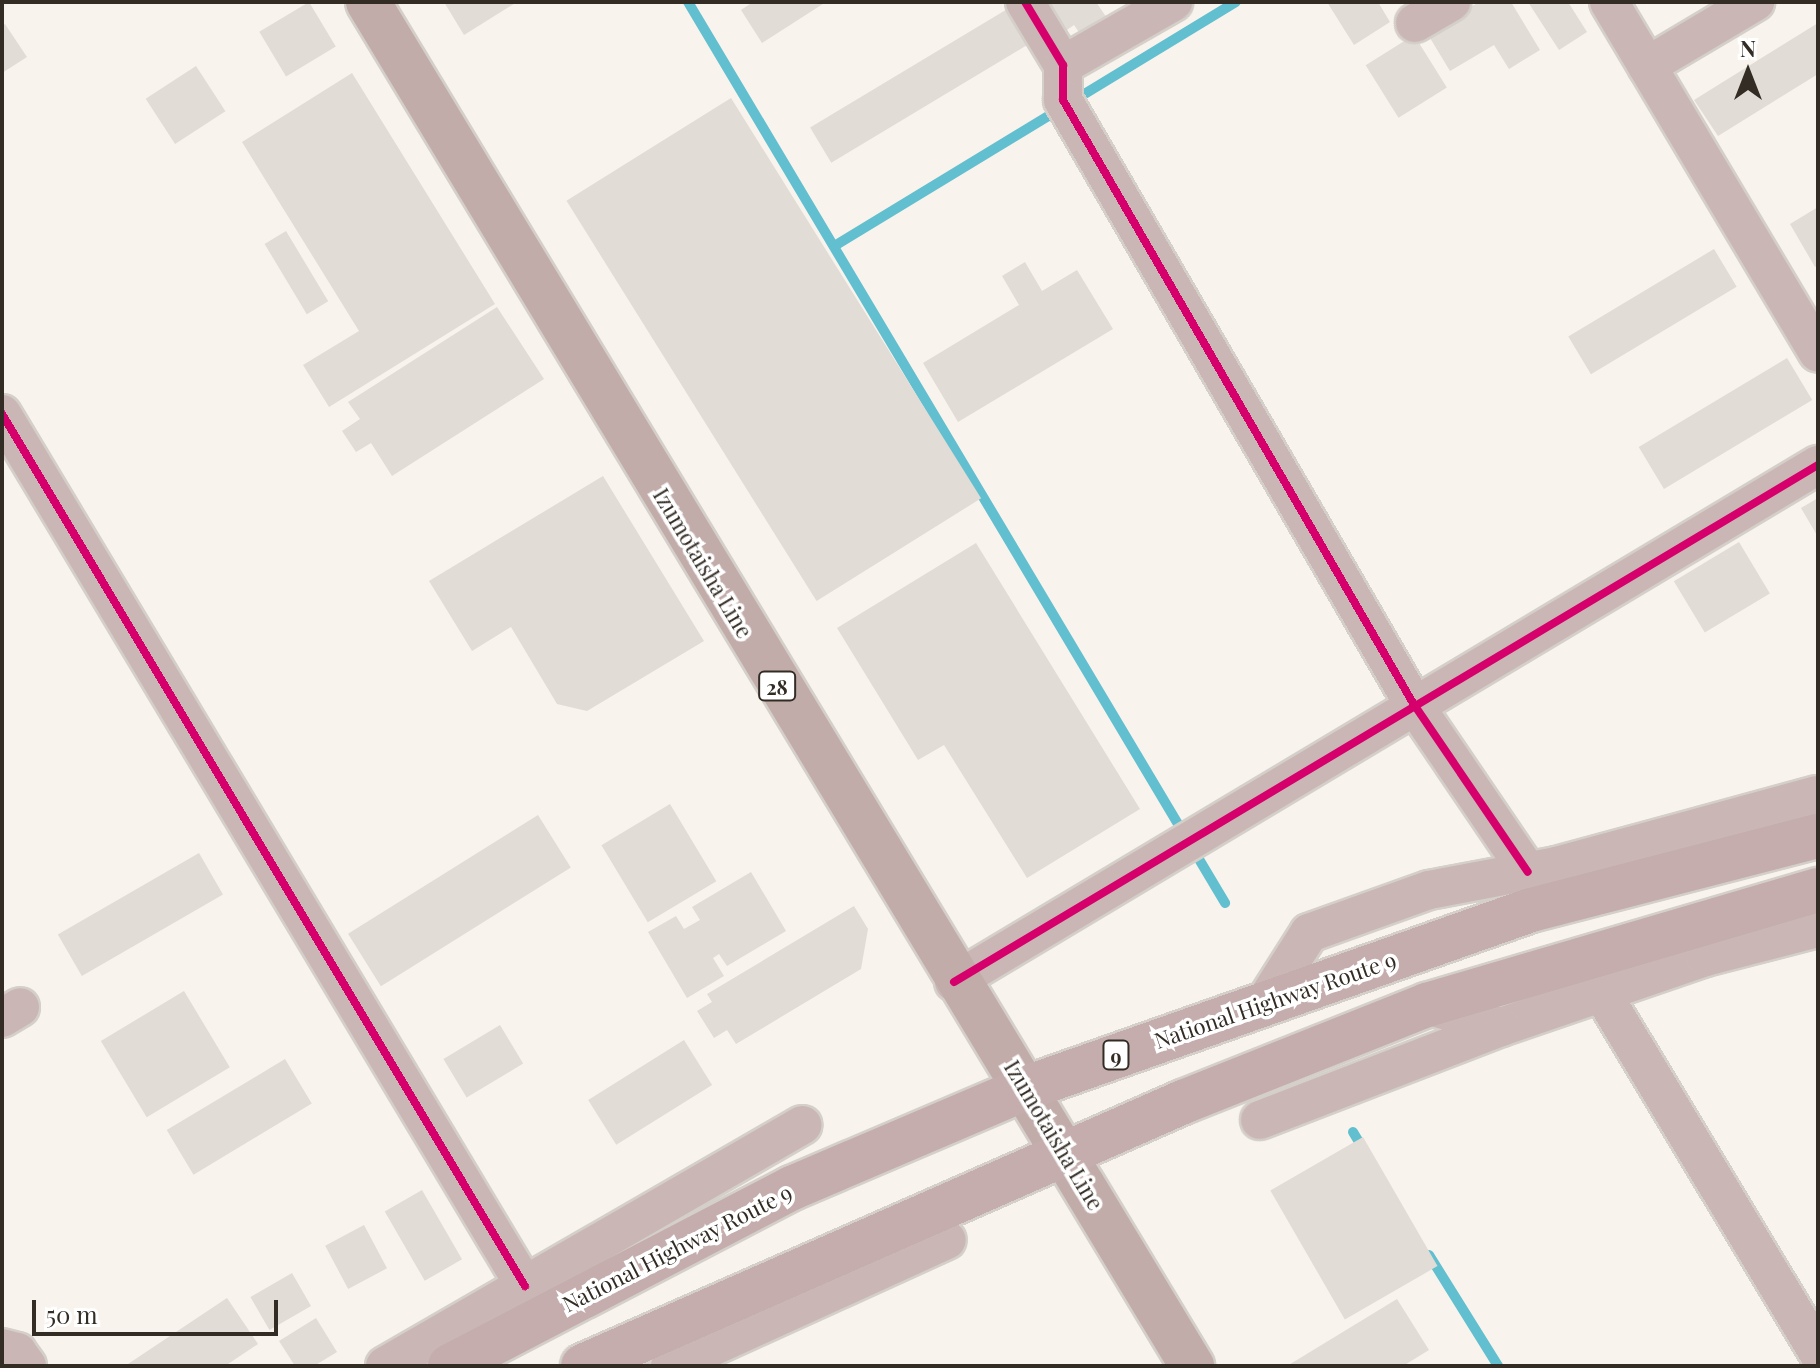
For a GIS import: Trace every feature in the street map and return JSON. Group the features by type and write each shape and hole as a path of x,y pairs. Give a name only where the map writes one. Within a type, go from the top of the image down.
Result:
{"highway":[{"name":"National Highway Route 9","path":"450,1366 792,1188 1029,1087 1531,910 1818,836"},
{"path":"583,1366 1064,1154 1427,1005 1818,890"}],"main road":[{"name":"Izumotaisha Line","path":"368,2 954,982 1029,1087 1064,1154 1192,1366"}],"street":[{"path":"1025,2 1063,65 1063,100 1413,703 1528,872"},
{"path":"1063,65 1173,2"},
{"path":"1415,23 1451,2"},
{"path":"1609,2 1818,352"},
{"path":"1647,66 1755,2"},
{"path":"2,414 525,1286"},
{"path":"954,982 1413,703 1818,465"},
{"path":"1264,1004 1309,933 1429,890 1528,872 1803,798"},
{"path":"1737,857 1803,798"},
{"path":"1260,1120 1501,1027 1818,928"},
{"path":"1602,993 1818,1352"},
{"path":"1427,1005 1501,1027"},
{"path":"385,1366 803,1125"},
{"path":"888,1267 907,1222"},
{"path":"617,1232 690,1241"},
{"path":"670,1366 947,1240"},
{"path":"2,1348 17,1352 27,1366"}],"building":[{"path":"309,2 336,47 286,76 259,32"},
{"path":"444,2 517,2 464,35"},
{"path":"753,2 826,2 762,43 741,10"},
{"path":"1053,2 1096,2 1109,21 1083,38 1074,25 1064,32 1047,6"},
{"path":"1327,2 1378,2 1390,22 1354,45"},
{"path":"1479,2 1511,2 1540,50 1509,69 1494,45 1450,71 1427,33"},
{"path":"1528,2 1568,2 1587,32 1559,50"},
{"path":"1009,8 1030,43 831,163 810,127"},
{"path":"1818,23 1818,74 1718,136 1694,100"},
{"path":"5,24 27,57 2,73 2,26"},
{"path":"1414,35 1447,88 1399,118 1366,65"},
{"path":"196,66 225,111 175,144 146,99"},
{"path":"352,73 495,304 329,407 303,365 359,331 242,142"},
{"path":"731,98 981,498 817,601 566,201"},
{"path":"1818,207 1818,265 1815,267 1790,224"},
{"path":"286,231 328,301 307,314 265,244"},
{"path":"1714,249 1737,287 1591,374 1568,337"},
{"path":"1025,262 1042,291 1077,270 1113,329 958,422 923,363 1019,305 1002,276"},
{"path":"497,307 544,379 392,476 371,443 356,452 342,431 360,419 348,402"},
{"path":"1787,358 1812,400 1664,489 1639,447"},
{"path":"603,476 704,641 587,711 557,704 511,627 472,651 429,581"},
{"path":"1818,498 1818,537 1801,508"},
{"path":"1739,542 1770,593 1705,633 1674,581"},
{"path":"976,543 1140,809 1027,878 944,745 918,760 837,628"},
{"path":"670,804 716,881 648,922 601,845"},
{"path":"538,815 571,868 381,986 348,934"},
{"path":"199,853 223,895 82,976 58,934"},
{"path":"751,872 786,931 727,966 719,954 713,958 724,976 687,998 648,932 676,916 684,929 700,920 692,907"},
{"path":"854,906 868,929 861,969 736,1044 727,1030 714,1038 697,1011 712,1002 707,994"},
{"path":"184,991 230,1067 147,1117 101,1041"},
{"path":"500,1025 523,1064 467,1098 443,1059"},
{"path":"684,1040 712,1085 616,1145 588,1100"},
{"path":"285,1059 312,1104 193,1175 167,1130"},
{"path":"1363,1137 1438,1266 1345,1320 1270,1190"},
{"path":"422,1190 462,1259 425,1281 385,1212"},
{"path":"364,1225 387,1268 348,1289 325,1246"},
{"path":"292,1273 311,1306 269,1330 250,1297"},
{"path":"227,1298 258,1344 225,1366 125,1366"},
{"path":"1397,1299 1429,1350 1403,1366 1287,1366"},
{"path":"316,1318 337,1352 314,1366 295,1366 279,1341"}],"waterway":[{"path":"688,2 1225,903"},
{"path":"836,245 1236,2"},
{"path":"1353,1132 1364,1150"},
{"path":"1429,1255 1498,1366"}],"cycle path":[{"path":"1025,2 1063,65 1063,100 1413,703 1528,872"},
{"path":"2,414 525,1286"},
{"path":"954,982 1818,465"}]}
